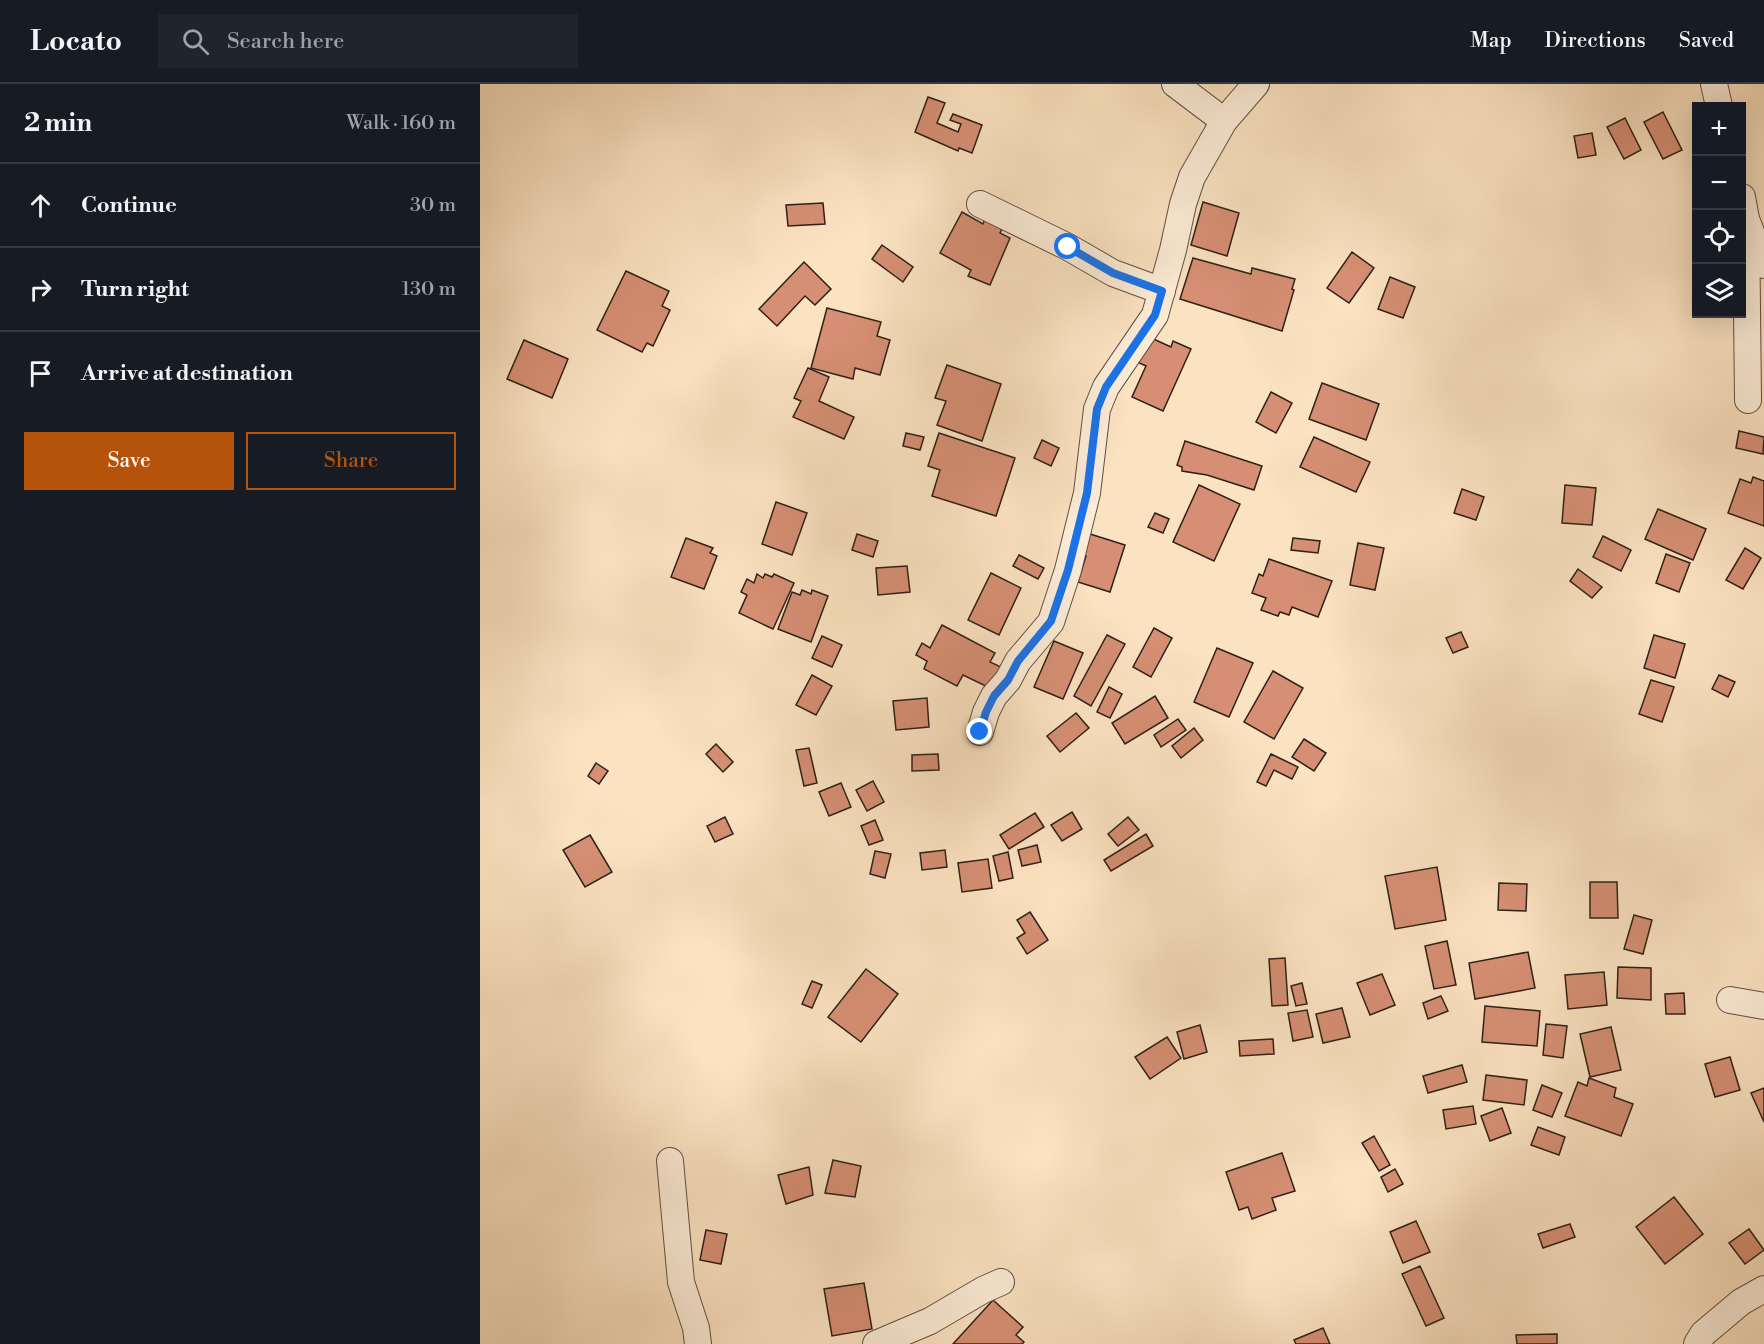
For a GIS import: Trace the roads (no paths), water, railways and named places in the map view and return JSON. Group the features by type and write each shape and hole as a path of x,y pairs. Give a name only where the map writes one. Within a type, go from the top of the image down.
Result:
{"street":[{"path":"1175,84 1224,121"},
{"path":"980,732 994,696 1008,680 1018,661 1051,621 1070,561 1087,493 1097,409 1106,387 1155,315 1192,177 1224,121 1256,84"},
{"path":"1713,84 1718,102"},
{"path":"980,204 1068,247 1113,273 1162,291"},
{"path":"1744,210 1748,400"},
{"path":"1745,210 1764,265"},
{"path":"1730,1000 1764,1006"},
{"path":"670,1161 681,1282 696,1328 698,1344"},
{"path":"876,1344 930,1321 1001,1282"},
{"path":"1696,1344 1703,1335 1741,1302 1764,1289"}]}
